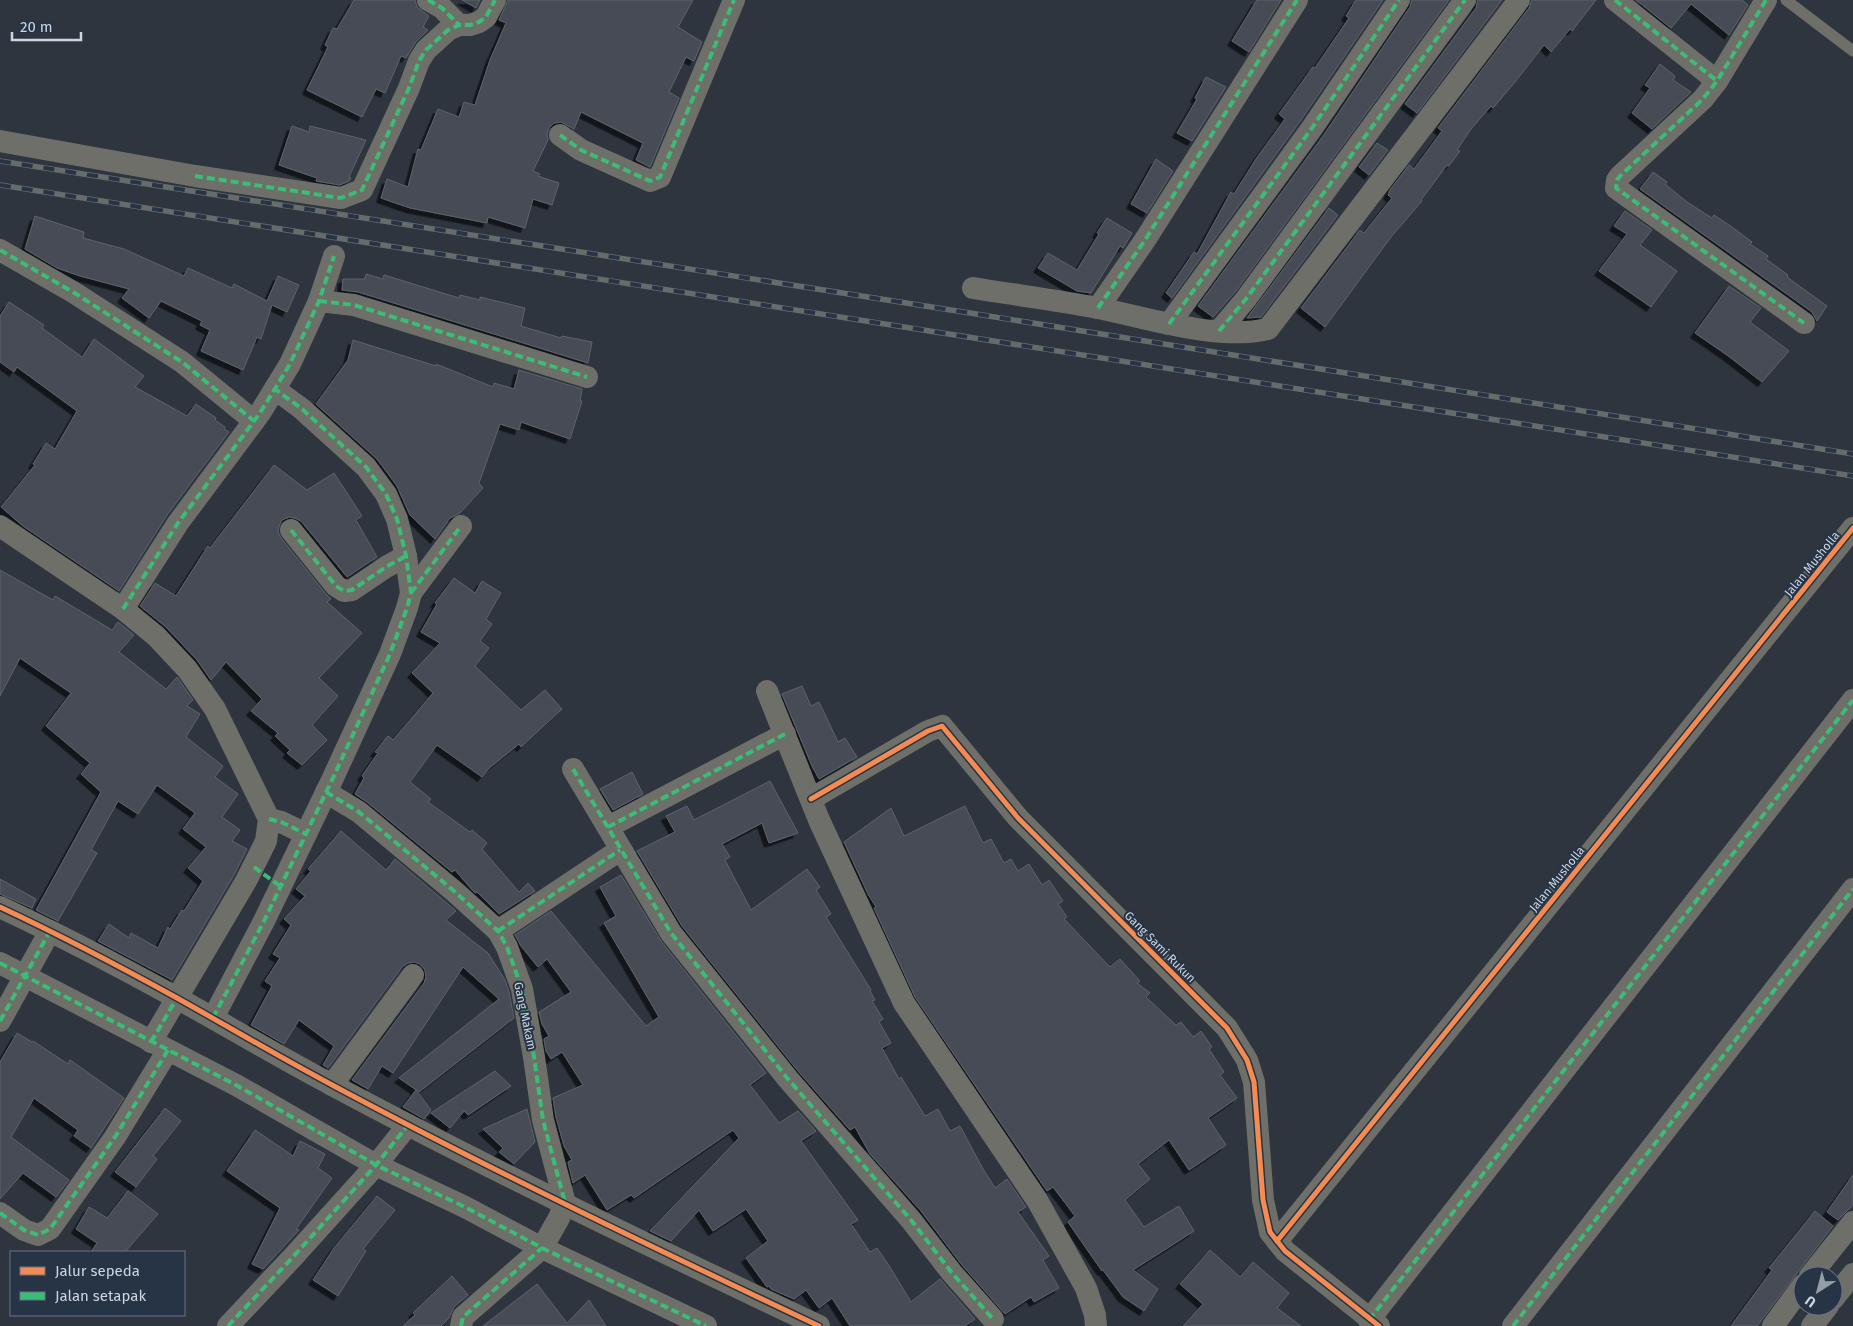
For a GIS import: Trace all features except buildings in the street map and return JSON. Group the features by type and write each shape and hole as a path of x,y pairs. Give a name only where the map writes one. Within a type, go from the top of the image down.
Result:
{"street":[{"path":"428,0 442,8 459,25"},
{"path":"0,141 195,176 341,198 362,190 409,88 418,61 426,50 442,34 459,25 470,25 486,17 495,0"},
{"path":"560,135 581,150 650,181 660,177 734,0"},
{"path":"1098,308 1145,240 1297,0"},
{"path":"1169,324 1312,128 1398,0"},
{"path":"1219,331 1251,291 1465,0"},
{"path":"973,288 1098,308 1169,324 1219,331 1252,333 1268,329 1519,0"},
{"path":"1615,0 1717,81"},
{"path":"1766,0 1717,81 1703,98 1620,176 1617,180 1616,188 1804,323"},
{"path":"0,250 73,292 182,362 268,404 302,409 366,467 386,494 397,519 397,561 411,593"},
{"path":"130,614 178,523 268,404 290,364 336,304 334,256"},
{"path":"336,304 587,377"},
{"path":"0,526 130,614 156,636 187,669 215,709 289,827"},
{"path":"213,1018 264,921 267,876 266,841 289,827 326,792 390,654 411,593 462,526"},
{"name":"Jalan Musholla","path":"1277,1241 1853,528"},
{"path":"291,530 336,586 344,591 352,590 397,561"},
{"path":"768,691 811,799 904,1003 1036,1200 1086,1288 1096,1326"},
{"path":"1374,1323 1853,700"},
{"name":"Gang Sami Rukun","path":"811,799 928,731 942,726 1018,818 1232,1036 1247,1060 1254,1082 1263,1200 1270,1232 1284,1251 1374,1323"},
{"path":"608,827 785,734"},
{"path":"574,769 620,850 671,933 788,1079 911,1220 952,1273 993,1318"},
{"name":"Gang Makam","path":"326,792 359,812 454,891 498,931 507,947 522,990 543,1120 562,1211"},
{"path":"0,1213 24,1230 38,1235 50,1229 115,1137 173,1004 267,876 289,827"},
{"path":"498,931 620,850"},
{"path":"1513,1326 1853,889"},
{"path":"0,907 173,1004 213,1018 332,1085 404,1130 562,1211 819,1326"},
{"path":"0,1021 48,934"},
{"path":"0,963 29,969 158,1042 465,1207 545,1243 706,1326"},
{"path":"332,1085 413,975"},
{"path":"228,1326 293,1257 379,1161 404,1130"},
{"path":"461,1326 463,1317 545,1243 562,1211"},
{"path":"1818,1266 1853,1222"},
{"path":"1843,1286 1853,1274"},
{"path":"1774,1326 1793,1299"},
{"path":"1812,1326 1820,1316"}],"lane":[{"path":"1786,0 1853,51"}],"railway":[{"path":"0,161 1853,454"},
{"path":"0,185 1853,476"}],"marked path":[{"path":"428,0 442,8 459,25"},
{"path":"195,176 341,198 362,190 409,88 419,61 426,50 448,30 459,25 470,25 479,22 486,17 495,0"},
{"path":"560,135 581,150 650,181 660,177 734,0"},
{"path":"1098,308 1145,240 1297,0"},
{"path":"1169,324 1312,128 1399,0"},
{"path":"1219,331 1246,299 1465,0"},
{"path":"1615,0 1717,81"},
{"path":"1766,0 1717,81 1703,99 1620,176 1617,180 1616,188 1804,323"},
{"path":"0,250 73,292 182,362 254,421"},
{"path":"123,609 178,523 260,413 290,364 319,301 334,256"},
{"path":"319,301 354,305 587,377"},
{"path":"213,1018 264,921 332,780 390,654 411,593 406,556 397,519 386,494 366,467 302,409 275,389"},
{"path":"411,593 461,526"},
{"path":"291,530 336,586 344,591 352,590 406,556"},
{"path":"1369,1320 1853,700"},
{"path":"608,827 785,734"},
{"path":"573,769 671,933 788,1079 911,1220 952,1273 993,1319"},
{"path":"326,792 359,812 454,891 498,931 507,947 522,989 543,1120 565,1203"},
{"path":"269,819 281,822 306,834"},
{"path":"498,931 620,850"},
{"path":"254,867 280,886"},
{"path":"1513,1326 1853,889"},
{"path":"0,1021 50,931"},
{"path":"0,963 236,1085 376,1165 465,1207 542,1248 706,1326"},
{"path":"151,1042 177,998"},
{"path":"0,1213 24,1230 38,1235 50,1229 115,1137 168,1050"},
{"path":"228,1326 376,1165 408,1125"},
{"path":"461,1326 463,1317 542,1248"}],"cycle path":[{"path":"1277,1241 1853,528"},
{"path":"811,799 928,731 942,726 1018,818 1227,1028 1247,1060 1254,1082 1263,1200 1270,1232 1285,1251 1379,1326"},
{"path":"0,907 133,974 314,1075 454,1149 636,1239 819,1326"}]}
